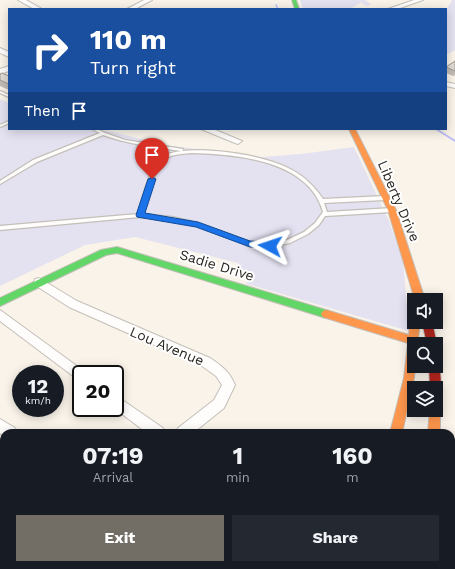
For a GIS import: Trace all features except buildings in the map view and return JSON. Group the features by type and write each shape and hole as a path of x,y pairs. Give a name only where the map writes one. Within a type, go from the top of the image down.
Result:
{"main road":[{"name":"Liberty Drive","path":"352,130 392,210 418,293"},
{"name":"Sadie Drive","path":"0,302 104,252 117,250 407,339"},
{"name":"Liberty Drive","path":"415,286 415,293"},
{"path":"397,429 408,390 410,373"},
{"path":"435,417 436,429"}],"street":[{"path":"20,0 37,8"},
{"path":"394,8 420,0"},
{"path":"132,8 145,1"},
{"path":"208,130 238,141"},
{"name":"Lou Avenue","path":"39,282 73,304 206,362 220,370 226,377 229,385 220,404 188,429"},
{"path":"0,315 72,369"},
{"path":"124,408 153,429"}],"lane":[{"path":"0,228 140,215 172,219 198,225 250,244 270,246 288,242 306,233 317,224 325,212 323,201 303,179 291,171 274,164 228,154 185,151 102,134 96,130"},
{"path":"0,183 35,161 102,134"},
{"path":"140,215 147,191 163,158 172,153 185,151"},
{"path":"323,201 386,198"},
{"path":"323,214 392,210"}],"shaded area":[{"path":"300,0 365,0 371,4 367,6 361,3 351,8 303,8"},
{"path":"452,0 455,0 455,50 447,54 447,9"},
{"path":"0,99 8,103 8,130 106,130 163,145 262,157 301,154 354,147 389,221 403,261 407,308 407,329 409,329 409,331 247,284 238,263 135,237 85,245 0,286"}],"waterway":[{"path":"438,130 455,141"}],"traffic: fast":[{"path":"294,0 297,8"},
{"path":"0,302 104,252 117,250 326,314"}],"traffic: slow":[{"path":"352,130 392,210 418,293"},
{"path":"326,314 407,339"},
{"path":"397,429 409,378 414,329"},
{"path":"434,429 435,417"}],"traffic: jam":[{"path":"429,329 430,337"},
{"path":"434,373 435,381"}],"route":[{"path":"152,179 140,215 172,219 198,225 250,244 270,246"}]}
